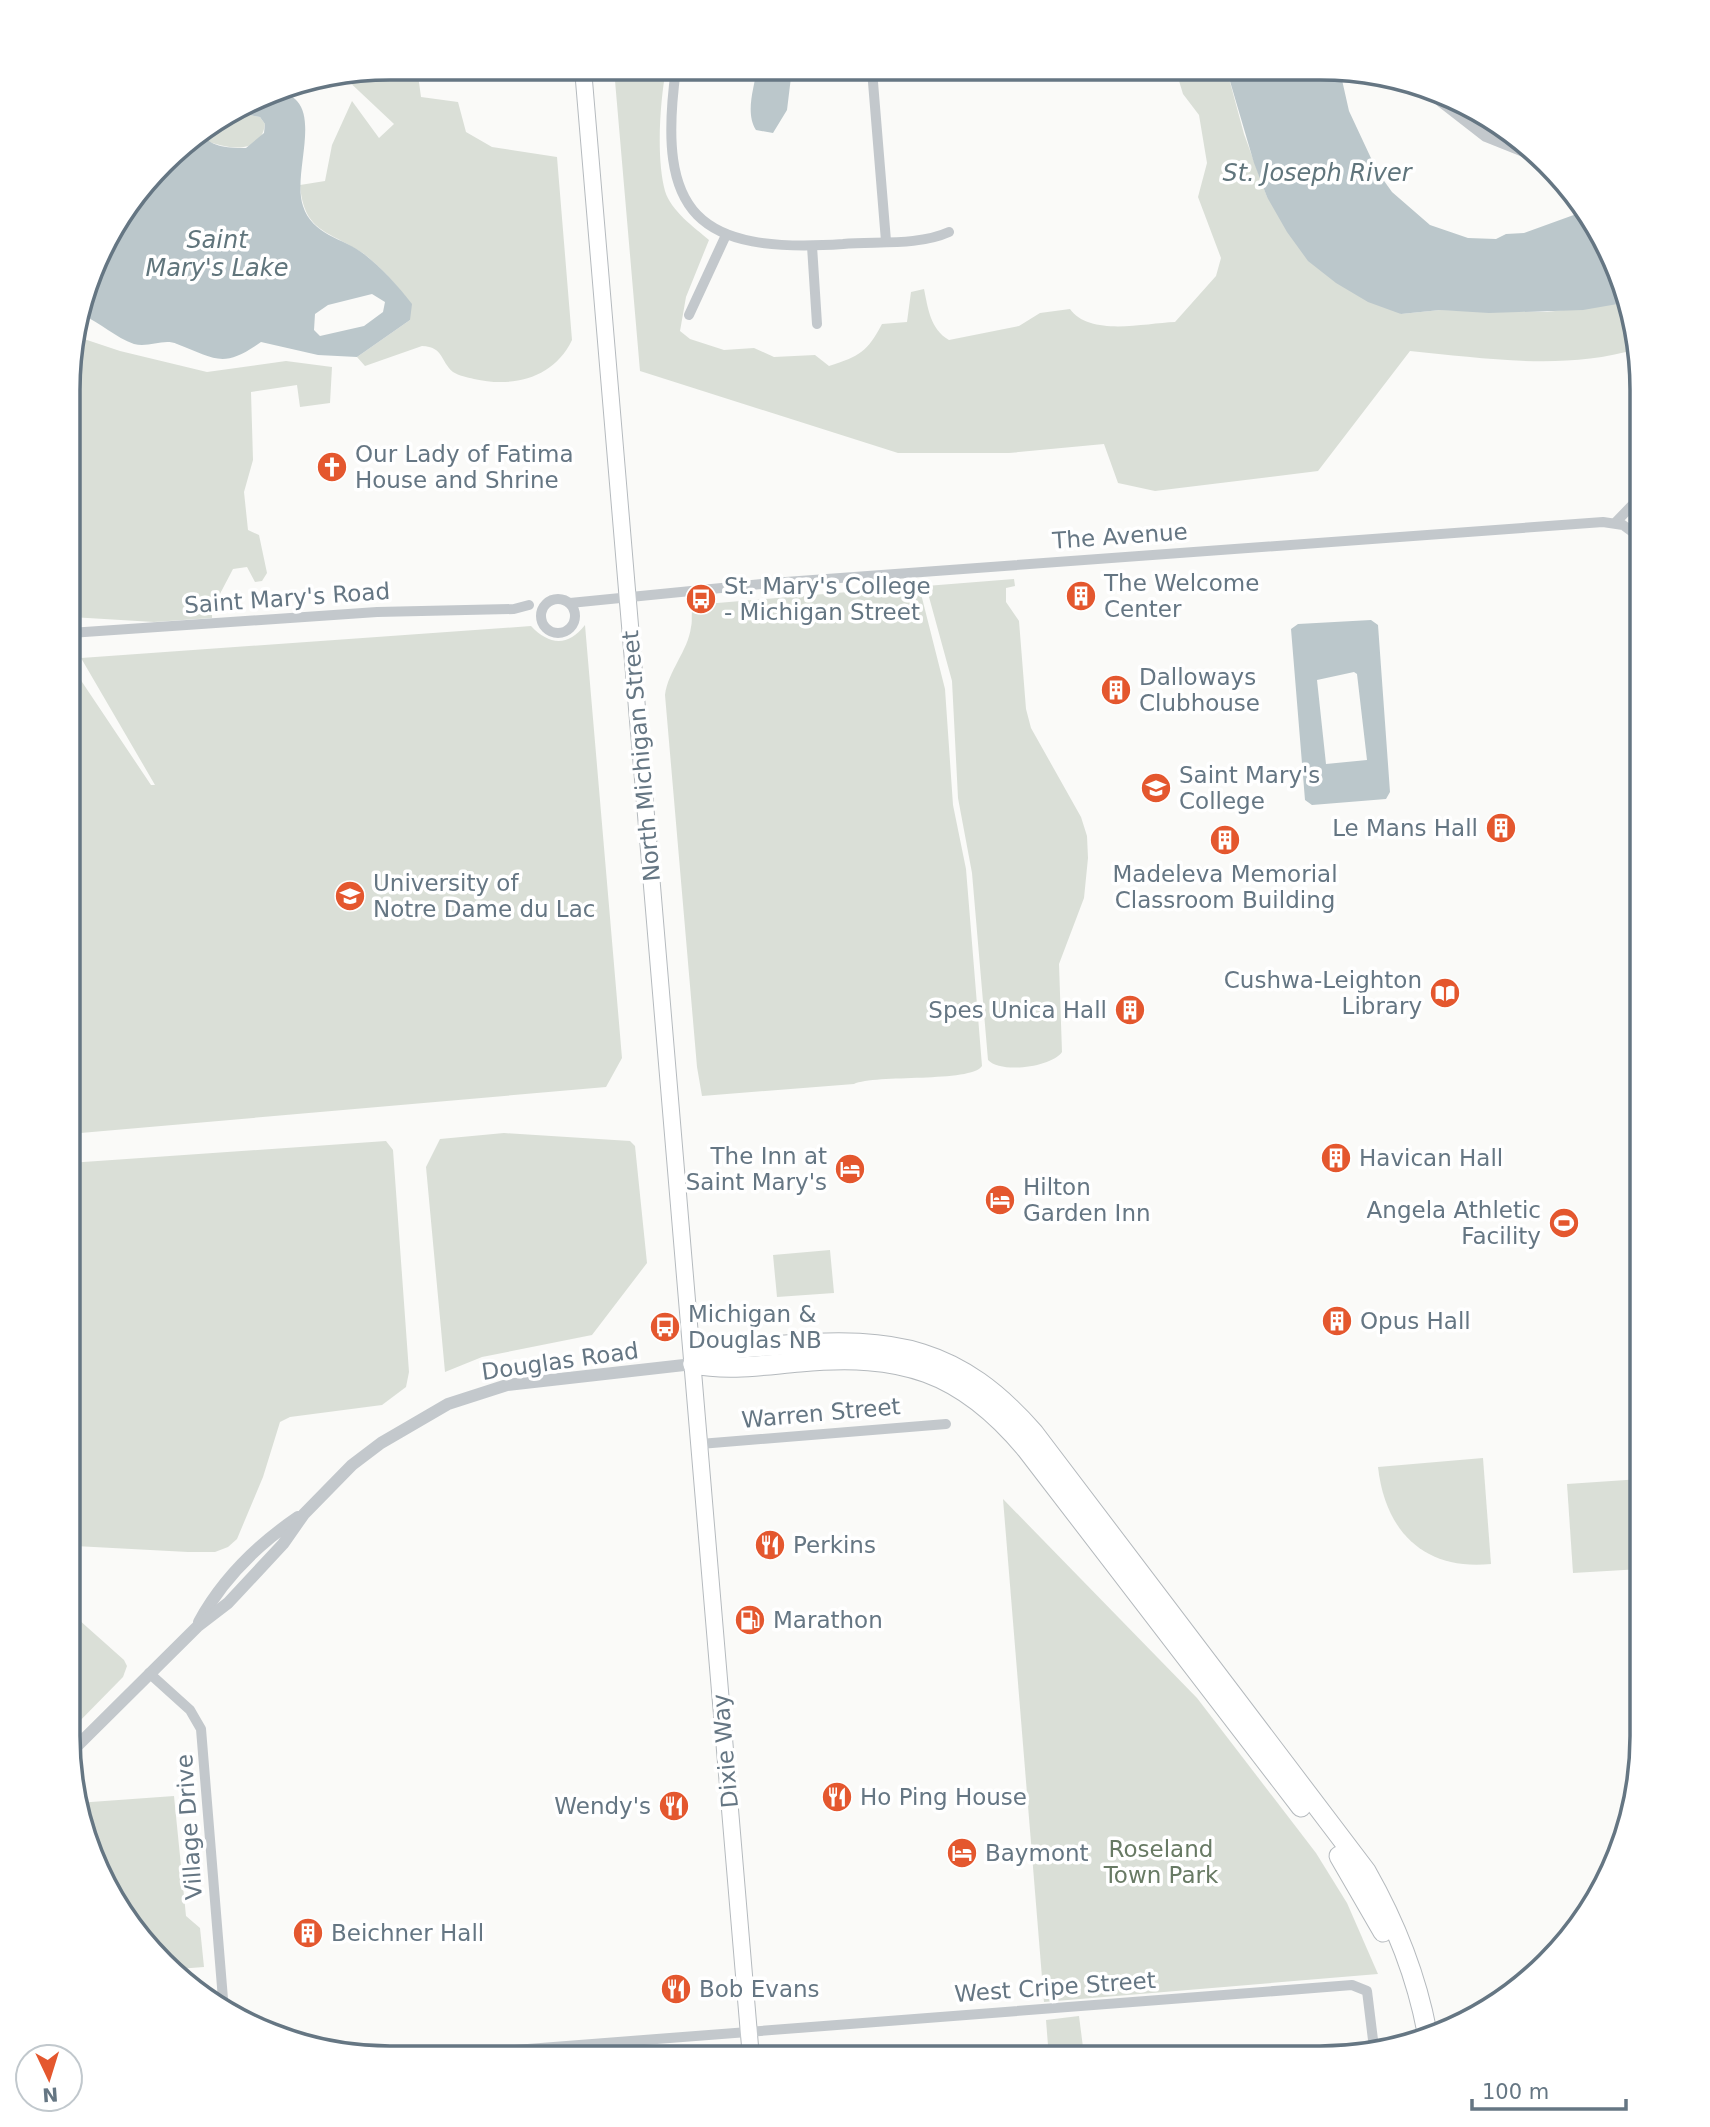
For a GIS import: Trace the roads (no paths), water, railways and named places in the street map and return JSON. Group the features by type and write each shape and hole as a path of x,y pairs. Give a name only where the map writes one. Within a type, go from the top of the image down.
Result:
{"highway":[{"path":"693,1364 719,1350 830,1342 875,1342 925,1354 947,1363 1003,1399 1034,1433 1366,1871 1383,1902 1409,1962 1426,2027"},
{"path":"693,1364 721,1369 836,1359 888,1362 936,1376 994,1414 1027,1450 1342,1860 1387,1941 1403,1986 1413,2032"}],"main road":[{"name":"North Michigan Street","path":"584,80 700,1444"},
{"name":"Dixie Way","path":"700,1444 750,2046"}],"street":[{"path":"675,80 669,122 678,187 695,212 726,235 764,246 812,246 920,239 949,232"},
{"path":"873,80 886,241"},
{"path":"1453,110 1486,136 1507,145"},
{"path":"689,315 726,235"},
{"path":"812,246 817,324"},
{"path":"1630,507 1616,522 1630,531"},
{"name":"The Avenue","path":"628,596 1616,522"},
{"name":"Saint Mary's Road","path":"80,632 103,633 377,612 506,607 514,602 545,605 560,598 570,603 628,596"},
{"path":"545,605 541,616 544,627 560,633 574,624 576,613 570,603"},
{"name":"Douglas Road","path":"80,1743 198,1626 228,1603 284,1544 304,1514 352,1465 381,1443 448,1404 507,1385 693,1364"},
{"name":"Warren Street","path":"700,1444 946,1424"},
{"name":"Village Drive","path":"149,1673 190,1710 201,1729 223,1997"},
{"name":"West Cripe Street","path":"568,2046 1352,1985 1364,1988 1370,1999 1374,2042"}],"water":[{"path":"755,80 791,80 787,110 773,133 756,130 751,116"},
{"name":"St. Joseph River","path":"1230,80 1342,81 1349,111 1377,171 1392,192 1430,225 1468,238 1496,239 1506,234 1524,233 1575,215 1598,253 1617,304 1583,310 1489,313 1440,310 1401,314 1368,302 1336,283 1308,261 1267,197"},
{"name":"Saint Mary's Lake","path":"292,97 297,101 303,111 305,123 301,194 307,216 321,230 371,259 390,278 412,304 410,320 357,357 318,355 261,342 237,356 219,359 172,342 134,344 89,319 112,253 157,186 186,157 208,140 216,145 246,148 264,133 265,124 260,117 248,115","holes":["372,294 385,302 383,312 364,326 320,336 314,330 315,314 328,305"]},
{"path":"1371,620 1378,625 1390,792 1386,799 1312,805 1305,800 1291,629 1298,624","holes":["1354,672 1357,674 1367,760 1326,764 1317,680"]}],"place":[{"name":"Our Lady of Fatima House and Shrine","path":"332,467"},
{"name":"The Welcome Center","path":"1081,596"},
{"name":"St. Mary's College - Michigan Street","path":"701,599"},
{"name":"Dalloways Clubhouse","path":"1116,690"},
{"name":"Saint Mary's College","path":"1156,788"},
{"name":"Le Mans Hall","path":"1501,828"},
{"name":"Madeleva Memorial Classroom Building","path":"1225,840"},
{"name":"University of Notre Dame du Lac","path":"350,896"},
{"name":"Cushwa-Leighton Library","path":"1445,993"},
{"name":"Spes Unica Hall","path":"1130,1010"},
{"name":"Havican Hall","path":"1336,1158"},
{"name":"The Inn at Saint Mary's","path":"850,1169"},
{"name":"Hilton Garden Inn","path":"1000,1200"},
{"name":"Angela Athletic Facility","path":"1564,1223"},
{"name":"Opus Hall","path":"1337,1321"},
{"name":"Michigan & Douglas NB","path":"665,1327"},
{"name":"Perkins","path":"770,1545"},
{"name":"Marathon","path":"750,1620"},
{"name":"Ho Ping House","path":"837,1797"},
{"name":"Wendy's","path":"674,1806"},
{"name":"Baymont","path":"962,1853"},
{"name":"Beichner Hall","path":"308,1933"},
{"name":"Bob Evans","path":"676,1989"}],"park label":[{"name":"Roseland Town Park","path":"1161,1862"}]}
